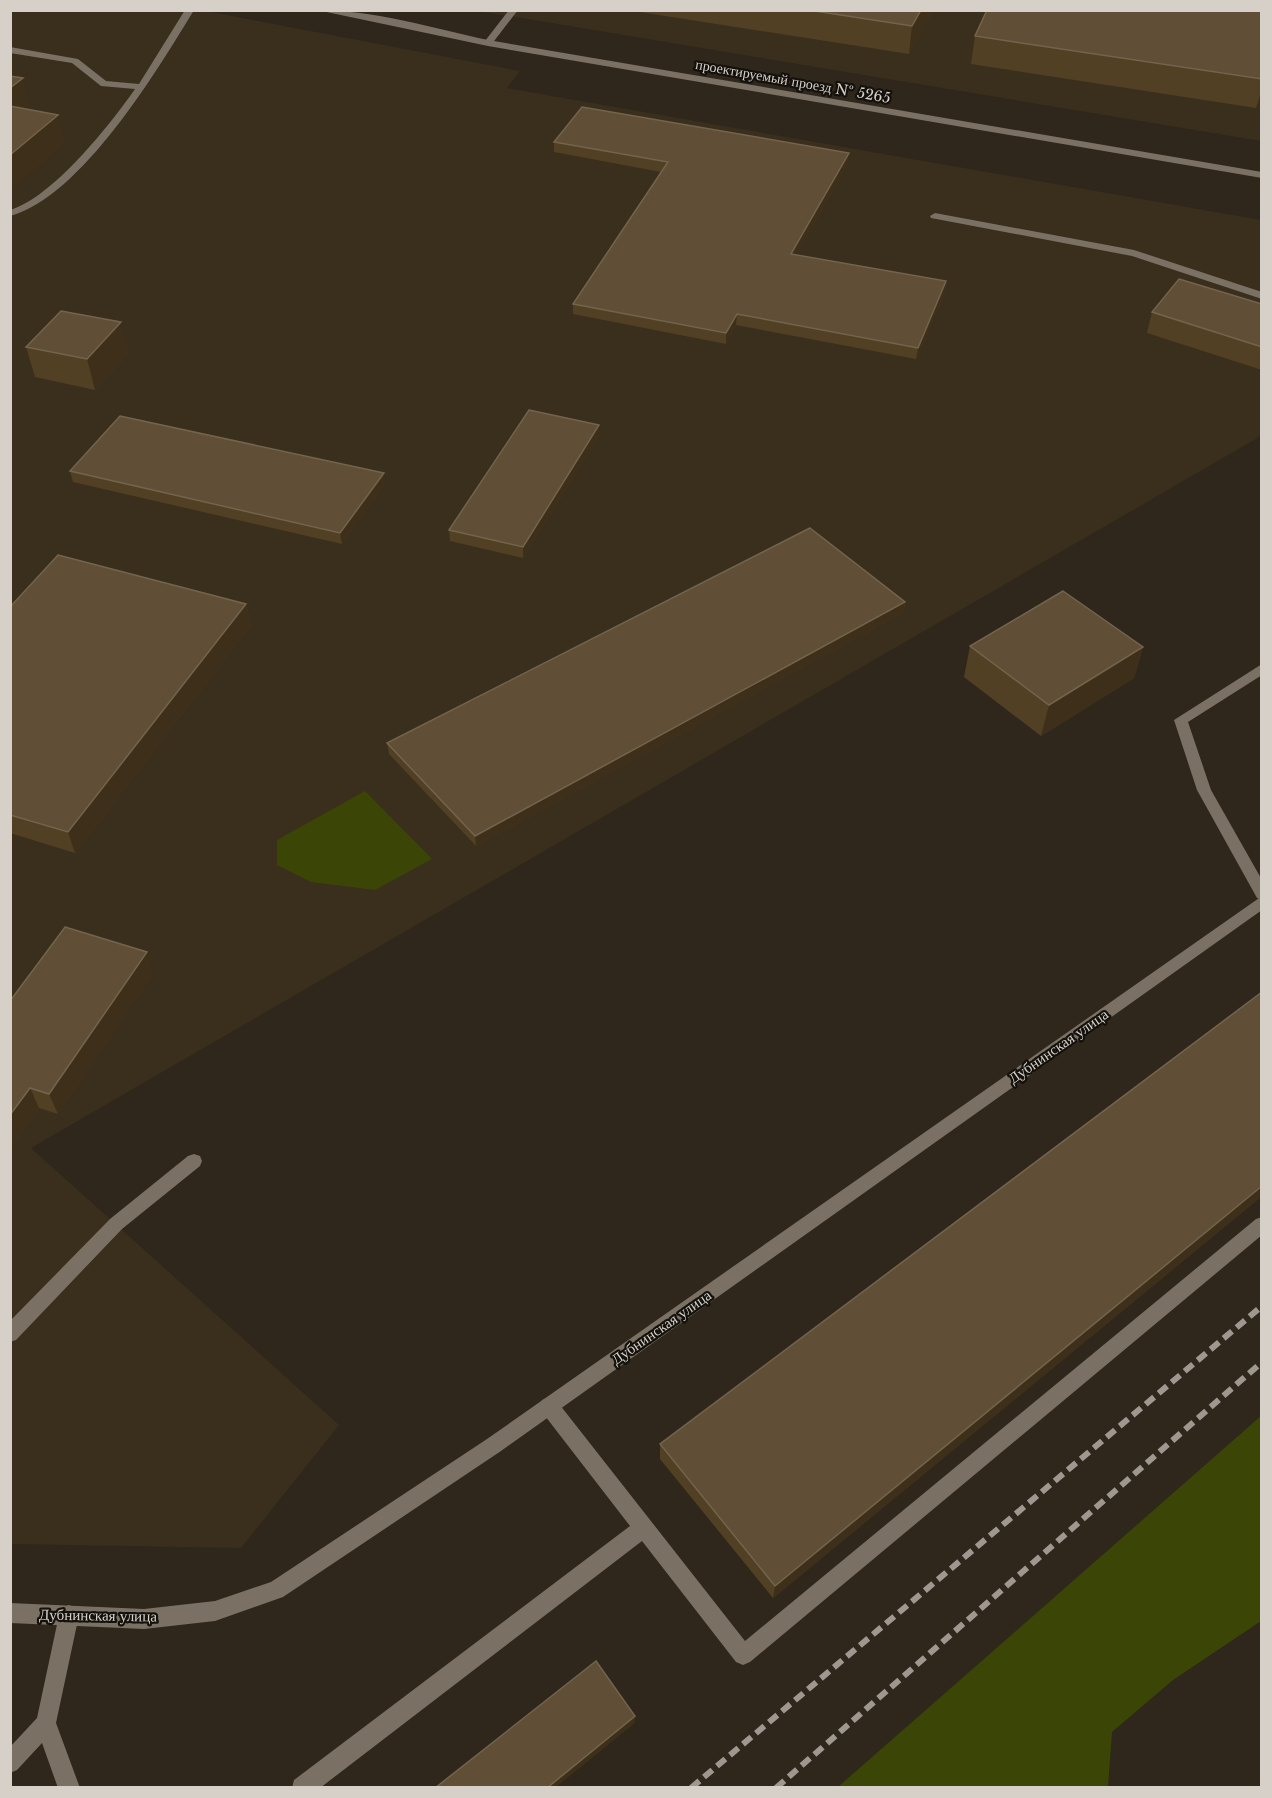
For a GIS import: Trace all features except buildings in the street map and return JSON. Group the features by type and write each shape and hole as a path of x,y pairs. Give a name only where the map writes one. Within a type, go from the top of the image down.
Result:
{"street":[{"path":"10,213 19,213 48,194 120,117 190,10"},
{"name":"проектируемый проезд № 5265","path":"321,10 382,20 488,43 1262,175"},
{"path":"488,43 514,10"},
{"path":"10,50 75,61 104,84 141,87"},
{"path":"934,216 1134,253 1262,296"},
{"path":"1262,668 1181,720 1204,790 1262,894"},
{"name":"Дубнинская улица","path":"10,1613 144,1619 215,1611 276,1590 549,1406 1262,902"},
{"path":"10,1334 116,1224 194,1161"},
{"path":"549,1406 743,1654 1262,1224"},
{"path":"302,1788 644,1528"},
{"path":"10,1763 46,1723 69,1615"},
{"path":"46,1723 69,1788"}],"shaded area":[{"path":"11,11 206,11 520,71 507,88 1261,220 1261,436 31,1148 339,1425 241,1548 11,1544"},
{"path":"476,11 1261,11 1261,141 510,16"}],"green space":[{"path":"365,791 432,859 375,890 311,882 277,865 277,840"},
{"path":"1261,1416 1261,1621 1173,1680 1112,1732 1108,1787 838,1787"}],"railway":[{"path":"691,1788 1262,1306"},
{"path":"776,1788 1262,1362"}]}
